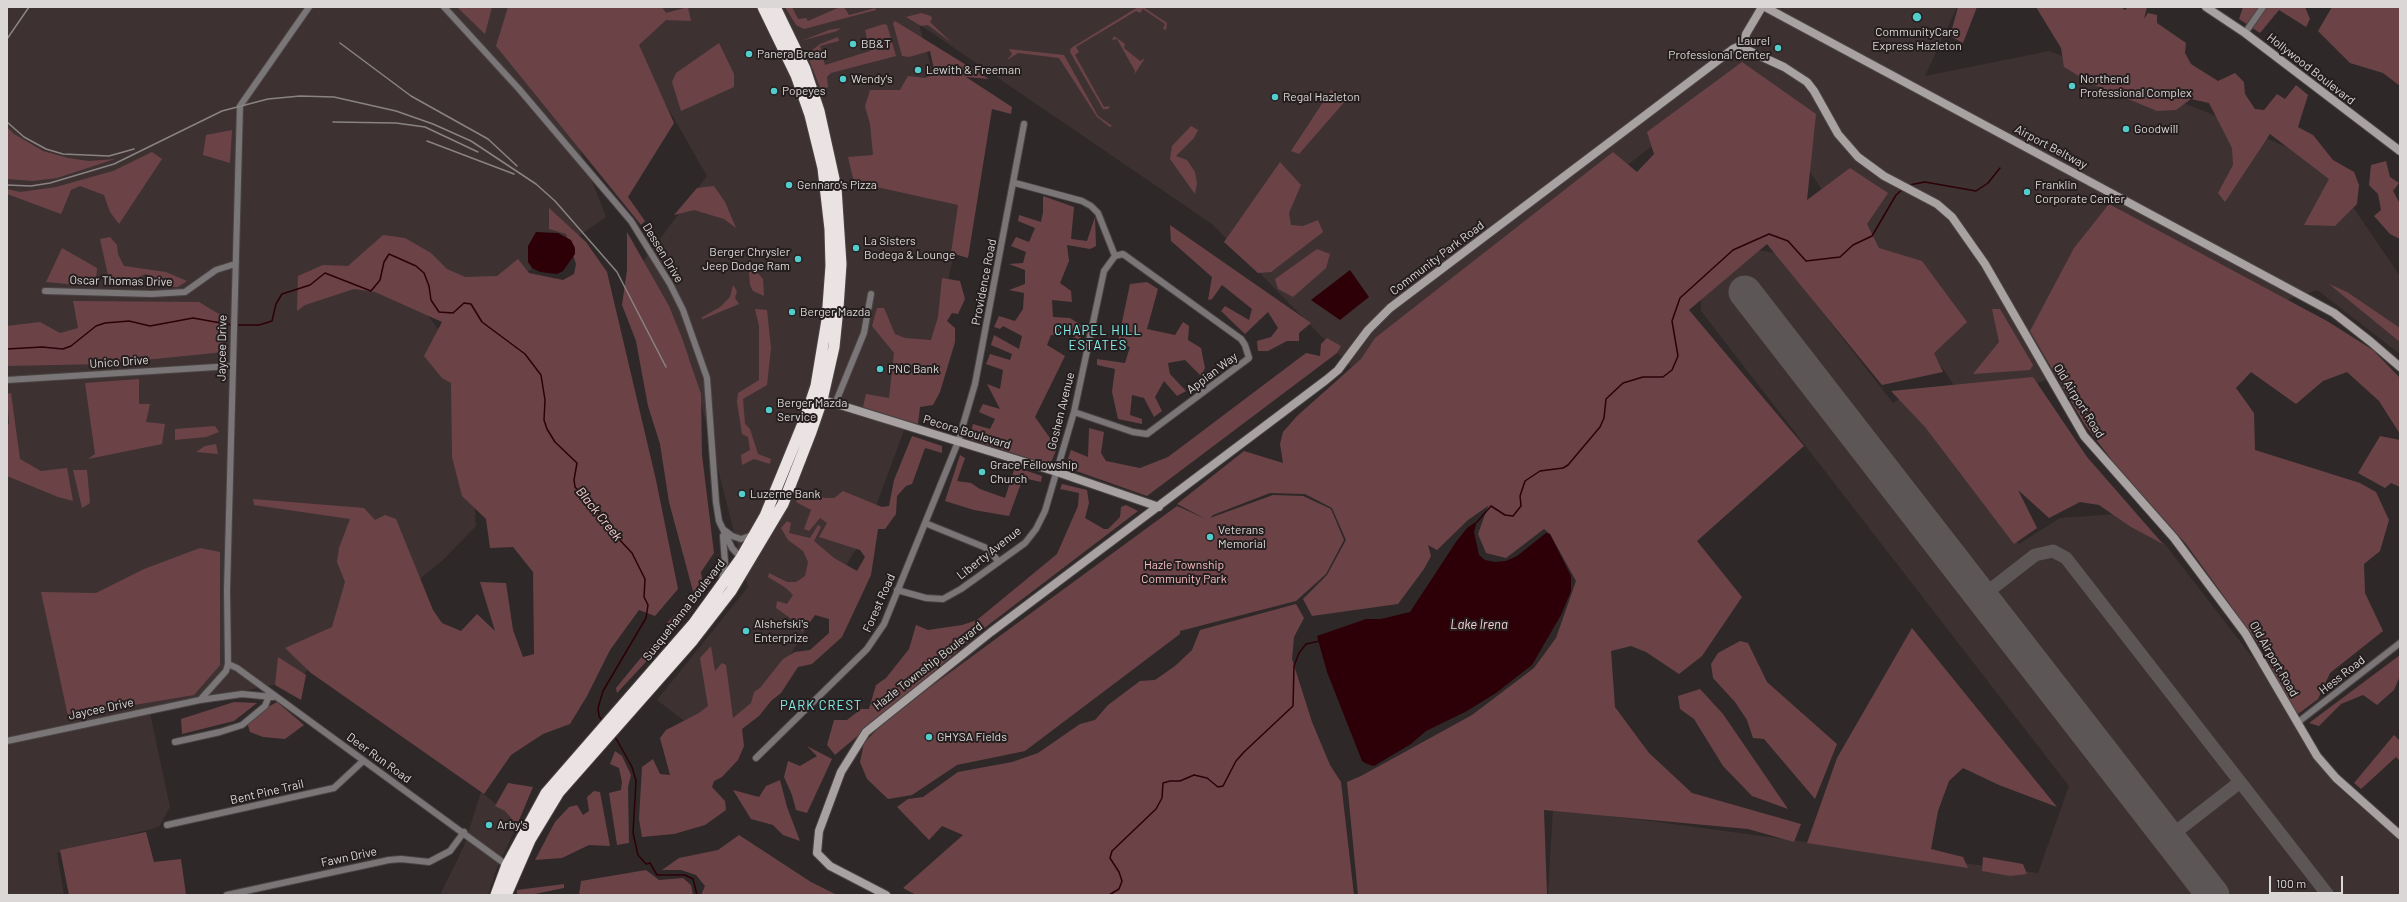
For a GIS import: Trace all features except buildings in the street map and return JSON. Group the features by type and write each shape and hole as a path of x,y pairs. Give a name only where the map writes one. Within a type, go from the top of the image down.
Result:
{"highway":[{"name":"Susquehanna Boulevard","path":"496,895 512,868 546,793 708,622 745,561 783,504 811,432 817,398 829,302 831,266 827,202 817,142 805,99 784,47 763,7"},
{"name":"Susquehanna Boulevard","path":"615,721 717,593 745,561 756,533 817,398 834,347 841,264 836,188 820,111 805,69 775,7"},
{"name":"Susquehanna Boulevard","path":"506,895 512,868"}],"street":[{"name":"Jaycee Drive","path":"200,700 219,681 228,664 227,590 240,106 309,7"},
{"name":"Dessen Drive","path":"444,7 519,89 626,216 644,240 670,284 683,310 707,378 716,502 721,527 732,548 745,561"},
{"path":"1744,44 1746,34 1762,7"},
{"name":"Airport Beltway","path":"1766,7 2334,313 2400,367"},
{"name":"Hollywood Boulevard","path":"2206,7 2245,33 2400,151"},
{"path":"2245,33 2264,7"},
{"name":"Community Park Road","path":"1160,507 1338,370 1368,330 1390,308 1733,49 1744,44"},
{"name":"Old Airport Road","path":"1744,44 1750,53 1784,67 1807,82 1814,91 1838,134 1858,157 1884,176 1937,204 1955,221 1985,264 2084,436 2174,538 2241,626 2259,654 2296,723 2318,756 2336,778 2400,835"},
{"name":"Providence Road","path":"958,442 975,384 1015,183 1024,124"},
{"path":"1015,183 1082,201 1092,206 1098,213 1115,256"},
{"name":"Appian Way","path":"1074,412 1134,432 1147,434 1249,358 1245,345 1241,339 1123,254 1115,256"},
{"name":"Goshen Avenue","path":"1057,472 1074,412 1104,272 1115,256"},
{"name":"Oscar Thomas Drive","path":"45,291 152,294 185,292 216,270 235,264"},
{"path":"835,404 864,334 871,294"},
{"name":"Unico Drive","path":"7,380 232,366"},
{"name":"Pecora Boulevard","path":"817,398 1057,472 1160,507"},
{"name":"Forest Road","path":"756,758 875,640 884,624 958,442"},
{"name":"Liberty Avenue","path":"897,590 926,598 943,599 961,589 1025,543 1036,529 1045,511 1057,472"},
{"name":"Hazle Township Boulevard","path":"886,895 830,866 817,853 819,831 841,772 861,738 883,717 991,632 1160,507"},
{"path":"925,523 984,546 999,562"},
{"path":"721,527 732,536 741,539 749,538 756,533"},
{"path":"717,593 723,578 725,562 721,527"},
{"name":"Hess Road","path":"2296,723 2400,643"},
{"name":"Deer Run Road","path":"228,664 237,668 512,868"},
{"name":"Jaycee Drive","path":"7,741 200,700 242,694 277,697"},
{"path":"175,742 242,725 265,706 269,696"},
{"name":"Bent Pine Trail","path":"167,825 334,788 363,760"},
{"name":"Fawn Drive","path":"227,895 401,858 429,862 450,851 464,832"}],"shaded area":[{"path":"7,7 524,7 606,217 514,281 410,291 465,366 476,526 443,560 295,681 149,708 170,807 159,827 57,853 64,895 7,895"},
{"path":"610,7 1779,7 1783,9 1784,7 1957,7 1925,76 2049,51 2204,111 2323,163 2400,276 2400,354 2317,290 1968,406 1744,74 1359,375 1212,224 919,24 968,196 927,368 866,533 760,704 722,750 657,700 748,587 690,360 639,267 707,176"},
{"path":"1757,250 1776,253 1893,403 1907,395 2019,544 2060,518 2116,514 2164,543 2266,675 2310,753 2337,786 2400,841 2400,895 1548,895 1553,808 2038,873 2069,786 1701,311 1701,300"},
{"path":"481,792 505,811 517,825 496,870 488,895 440,895 464,846"}],"green space":[{"path":"457,7 492,7 485,34"},
{"path":"508,7 662,7 666,13 688,7 691,21 666,20 639,45 674,123 628,197 645,221 641,225 496,46"},
{"path":"785,7 792,7 798,19 806,18 808,21 840,7 844,7 849,15 875,8 876,10 804,29 796,25"},
{"path":"1138,7 1143,7 1167,23 1166,30 1163,29 1165,24 1143,9 1140,13 1136,11 1076,47 1079,52 1075,55 1104,107 1110,106 1108,109 1103,109 1070,52 1071,48"},
{"path":"1958,7 1977,7 1963,43 1950,36"},
{"path":"2036,7 2121,7 2125,10 2128,7 2147,7 2144,19 2148,13 2157,15 2157,23 2186,43 2185,53 2191,64 2218,81 2235,73 2244,82 2245,94 2255,109 2264,110 2277,94 2285,99 2296,85 2308,95 2298,127 2313,135 2333,160 2354,172 2359,185 2357,204 2335,226 2304,225 2329,179 2270,134 2225,202 2218,193 2233,165 2232,148 2209,103 2191,99 2176,110 2157,111 2092,84 2064,67 2061,48"},
{"path":"2243,7 2305,7 2310,19 2306,27 2279,10 2260,33 2239,19"},
{"path":"2332,7 2400,7 2400,86 2383,73 2350,63 2318,31"},
{"path":"921,13 931,16 932,19 930,22 952,43 928,25 921,26 906,17"},
{"path":"895,21 989,79 966,77 1012,107 1011,114 992,109 968,258 951,253 958,205 854,182 848,157 873,155 870,124 865,106 870,90 900,90 908,76 925,78 935,74 930,51 909,57 902,56 893,23"},
{"path":"884,24 887,25 896,56 831,73 827,77 828,87 821,90 810,62 811,51 820,44 838,37 839,41 820,46 825,65 870,51 865,30"},
{"path":"841,28 837,31 801,41 829,30"},
{"path":"1114,36 1125,44 1124,48 1140,61 1145,58 1134,75 1135,71 1117,39 1112,40"},
{"path":"719,43 734,74 734,87 681,111 672,82 676,73"},
{"path":"1009,49 1064,55 1098,116 1112,126 1110,127 1097,117 1059,58 1018,53 1007,60 1012,54"},
{"name":"Hazle Township Community Park","path":"1742,62 1816,114 1807,200 1850,168 1888,193 1867,224 1879,248 1922,261 1967,322 1934,353 1943,372 1882,385 1767,244 1689,310 1804,446 1697,541 1742,597 1702,656 1679,674 1646,652 1631,646 1611,651 1615,707 1649,753 1692,793 1801,824 1794,842 1748,829 1544,810 1547,895 1358,895 1347,782 1361,776 1472,715 1534,668 1556,638 1576,581 1550,534 1544,529 1506,558 1486,553 1478,534 1488,506 1468,520 1437,550 1428,545 1431,556 1424,569 1398,604 1312,616 1303,599 1327,575 1346,540 1332,508 1305,494 1270,493 1213,515 1210,518 1273,495 1303,496 1331,509 1344,540 1326,574 1296,601 1180,631 1180,634 1025,751 957,765 912,795 888,799 867,779 860,762 864,743 888,718 1177,506 1206,519 1177,504 1244,451 1283,463 1280,444 1283,432 1297,416 1361,359 1375,338 1613,152 1637,172 1654,154 1647,132"},
{"path":"1331,90 1347,99 1299,154 1291,151"},
{"path":"1191,126 1198,130 1194,138 1176,156 1187,160 1195,172 1197,183 1195,194 1170,159 1172,146"},
{"path":"7,127 14,134 43,151 68,158 89,161 115,159 57,178 33,181 7,179"},
{"path":"232,130 230,163 203,155 206,135"},
{"path":"152,152 162,159 119,224 110,212 104,195 80,186 71,190 61,214 7,194 7,189 20,192 56,187 113,171"},
{"path":"2386,161 2390,177 2399,183 2393,191 2400,204 2400,239 2390,234 2374,216 2381,210 2378,194 2369,185 2371,165"},
{"path":"1280,162 1301,185 1289,213 1291,225 1303,226 1318,220 1323,232 1271,272 1258,273 1224,242"},
{"path":"714,186 725,202 736,228 724,219 694,210 674,215 697,188"},
{"path":"1043,196 1074,207 1071,239 1087,241 1095,217 1096,246 1090,249 1067,245 1069,261 1060,283 1071,291 1072,302 1052,300 1053,317 1070,318 1084,327 1078,347 1072,334 1051,335 1047,345 1065,356 1035,417 1057,448 1050,465 969,439 973,424 990,429 995,419 979,412 983,404 1000,409 987,384 1000,389 1003,370 986,364 990,354 1010,360 1012,354 991,345 994,335 1019,349 1022,336 1003,326 1000,329 994,327 999,316 1015,321 1023,309 1024,293 1009,290 1025,284 1025,270 1009,264 1023,263 1026,252 1011,246 1016,237 1029,242 1035,228 1018,221 1019,215 1041,222 1043,212"},
{"path":"2109,204 2327,321 2373,350 2400,378 2400,434 2379,401 2347,372 2323,381 2296,404 2251,372 2236,388 2254,413 2255,450 2360,483 2376,492 2389,520 2380,551 2364,564 2365,593 2383,631 2330,673 2318,699 2298,714 2286,698 2263,650 2186,544 2114,463 2085,425 2030,331 2074,248"},
{"path":"549,208 586,242 607,272 656,480 678,589 655,616 639,610 610,650 587,696 570,724 543,734 511,755 484,794 311,673 285,648 332,627 345,582 337,562 339,548 350,519 254,505 253,499 364,508 375,520 385,515 396,519 433,610 442,623 461,631 477,614 495,631 480,582 506,583 513,630 523,657 534,654 533,572 513,547 490,548 486,519 462,496 452,457 451,383 442,378 424,356 442,322 375,292 354,289 305,305 297,311 298,276 323,265 348,266 383,235 405,238 431,253 447,269 465,277 497,276 518,259 529,273 563,280 574,274 576,264 566,234 549,229"},
{"path":"1170,225 1311,323 1299,333 1299,341 1287,341 1268,351 1258,351 1257,341 1271,337 1278,328 1268,312 1245,334 1221,311 1225,306 1249,320 1252,309 1222,285 1212,299 1208,300 1212,277 1171,241"},
{"path":"627,232 669,306 682,338 701,394 702,455 714,553 701,572 704,594 694,595 669,502 660,444 648,406 636,341 622,305 627,270"},
{"path":"110,237 117,245 118,254 124,266 166,272 187,281 178,287 158,286 146,274 129,281 124,277 109,280 100,239"},
{"path":"62,248 97,268 96,280 88,286 46,282"},
{"path":"1317,249 1330,254 1326,268 1293,297 1278,289 1275,279"},
{"path":"748,262 763,279 764,296 753,291 750,285"},
{"path":"942,278 960,281 965,299 958,314 952,313 947,321 955,328 955,342 940,392 933,405 920,407 918,424 863,407 866,394 889,398 894,353 872,326 877,308 884,308 895,334 905,338 931,340 938,317"},
{"path":"1147,282 1158,289 1147,329 1175,335 1183,322 1189,326 1188,340 1201,348 1205,368 1201,376 1185,360 1168,363 1170,374 1186,391 1177,396 1164,381 1155,397 1162,411 1154,417 1144,398 1132,395 1130,415 1142,419 1142,424 1118,419 1112,392 1115,369 1097,365 1097,359 1125,363 1130,347 1118,341 1130,284"},
{"path":"2329,284 2347,292 2400,328 2400,342"},
{"path":"733,285 737,291 735,298 739,304 703,319 701,318 720,307 730,297"},
{"path":"73,301 199,302 224,317 224,352 105,364 7,366 7,326 40,322 60,333 78,328"},
{"path":"755,309 767,310 771,348 767,385 743,399 745,424 750,429 758,454 771,459 770,464 754,459 742,465 741,455 750,450 748,437 742,434 737,402 738,393 759,380 759,326"},
{"path":"1992,309 2000,309 2033,365 2030,370 1973,374 1999,342"},
{"path":"1327,338 1341,346 1337,353 1147,496 1065,467 1071,450 1088,457 1089,428 1104,432 1101,453 1106,461 1140,468 1168,457 1306,353 1320,356 1321,344"},
{"path":"2033,377 2087,457 2163,544 2131,527 2099,505 2080,502 2049,518 2018,490 2037,528 2014,544 1925,427 1891,391"},
{"path":"139,379 139,404 150,404 146,422 165,424 162,444 88,459 95,454 85,383"},
{"path":"11,393 20,459 41,471 67,468 73,501 58,497 7,476 7,425 9,424 7,394"},
{"path":"215,426 219,432 206,437 175,440 175,429"},
{"path":"912,436 942,446 942,453 925,448 912,484 906,486 897,496 896,514 885,529 878,529 871,575 842,637 812,664 798,667 781,693 771,701 759,716 742,729 744,746 738,760 722,777 714,781 712,787 725,801 726,810 705,825 674,834 642,837 639,819 642,767 653,759 660,774 670,775 660,738 666,730 699,713 708,706 700,658 711,646 715,671 722,663 726,665 733,718 751,703 754,692 760,688 783,659 795,652 810,650 829,633 829,619 815,615 802,632 797,623 776,608 777,601 787,604 793,595 786,588 768,577 769,573 787,582 796,582 805,576 808,562 803,551 788,540 781,528 787,521 791,523 789,533 810,538 818,525 821,527 814,541 834,558 857,571 865,557 860,550 819,537 827,523 820,518 809,531 804,529 811,510 796,502 800,490 825,498 834,498 843,491 882,507 889,506 894,480"},
{"path":"2380,436 2400,440 2400,487 2391,483 2385,488 2358,473"},
{"path":"216,444 218,454 196,452 205,446"},
{"path":"960,455 965,458 957,481 971,483 980,489 1005,498 1015,467 1042,476 1041,482 1023,478 1009,516 974,510 945,501"},
{"path":"73,470 87,470 90,503 82,508"},
{"path":"1062,484 1087,490 1089,503 1085,518 1104,529 1108,529 1120,517 1121,507 1126,505 1138,511 987,626 835,755 827,745 834,720 847,720 861,709 869,709 876,685 886,678 909,649 916,625 928,630 962,625 977,620 1057,554 1078,506 1079,493 1060,489"},
{"path":"200,548 220,552 220,665 194,695 68,716 41,592 96,593 144,569"},
{"path":"688,601 693,609 673,631 667,623"},
{"path":"1296,604 1304,618 1294,637 1292,659 1312,722 1330,765 1341,782 1354,895 916,895 903,888 963,835 942,826 929,840 897,807 908,799 923,797 958,772 1012,762 1038,753 1080,724 1095,720 1108,705 1140,681 1155,680 1175,666 1192,650 1200,630"},
{"path":"1912,628 2057,807 1999,785 1963,768 1949,781 1938,811 1931,849 1963,857 1968,868 1807,843 1837,758"},
{"path":"1740,641 1748,643 1767,682 1837,744 1815,799 1764,739 1753,738 1747,720 1735,702 1713,678 1711,664 1718,653"},
{"path":"653,643 658,649 617,693 616,688"},
{"path":"2400,655 2400,676 2394,690 2377,705 2363,695 2341,704 2319,726 2309,723"},
{"path":"278,657 306,675 301,700 275,685"},
{"path":"1700,689 1723,714 1788,809 1752,796 1723,766 1694,719 1680,709 1678,696"},
{"path":"234,702 257,703 234,721 182,734 181,719"},
{"path":"277,702 304,725 285,739 263,737 250,732 246,719"},
{"path":"2394,735 2400,741 2400,761 2396,757 2361,789 2354,783"},
{"path":"807,746 832,759 807,813 796,810 792,795 784,777 788,761 800,766 817,756"},
{"path":"615,751 622,756 631,775 628,787 629,843 617,845 609,793 621,790 622,782 619,768 610,764"},
{"path":"780,780 787,807 800,841 783,835 773,825 751,819 733,790 759,797 766,786"},
{"path":"508,783 533,787 517,825 505,811 495,806"},
{"path":"594,791 600,792 610,846 589,845 562,858 535,860 555,822 569,807 577,805 583,815 589,811 587,797"},
{"path":"146,832 154,862 181,859 186,895 69,895 60,850"},
{"path":"739,835 811,882 837,895 701,895 705,886 696,875 681,870 662,870 679,858 718,850"},
{"path":"1983,857 2023,864 2027,874 2010,876 1982,871"},
{"path":"646,870 659,880 683,878 691,885 693,895 579,895 581,881"},
{"path":"564,884 564,888 530,895 517,895 517,890"}],"water":[{"path":"536,232 558,233 571,240 575,248 575,254 563,271 557,274 540,272 532,268 528,262 528,246"},
{"path":"1350,270 1369,297 1340,320 1311,300"},
{"name":"Lake Irena","path":"1477,521 1474,532 1479,555 1485,560 1495,562 1506,561 1517,556 1546,533 1550,534 1571,576 1571,591 1561,615 1532,665 1496,693 1467,711 1426,731 1411,744 1374,766 1367,764 1362,761 1327,672 1317,636 1366,619 1381,619 1410,612 1456,542 1467,528"}],"waterway":[{"path":"1909,185 1925,182 1976,191 1988,183 2000,168"},
{"path":"1477,522 1491,506 1505,515 1513,516 1521,506 1520,496 1525,481 1540,471 1563,468 1568,465 1600,427 1604,418 1606,399 1623,383 1643,377 1663,377 1672,370 1678,356 1672,321 1680,298 1733,250 1769,234 1788,241 1806,261 1840,257 1853,245 1872,236 1896,195 1903,189"},
{"name":"Black Creek","path":"236,325 259,325 272,321 276,304 282,294 310,285 325,273 371,291 380,280 384,262 389,254 416,266 424,273 429,286 431,300 439,312 453,313 464,303 471,304 482,322 525,354 541,375 545,400 544,420 547,429 555,442 577,463 574,480 575,487 581,494 595,504 602,521 632,553 645,579 644,597 648,605 646,618 603,691 598,708 599,716 603,722"},
{"name":"Black Creek","path":"7,349 42,347 63,349 71,346 96,326 105,323 129,321 150,326 193,318 232,325"},
{"path":"1109,895 1119,889 1122,881 1119,872 1110,858 1112,851 1156,809 1162,798 1163,783 1180,781 1194,775 1207,778 1218,787 1223,786 1236,761 1293,706 1294,666 1299,653 1306,644 1320,641"},
{"name":"Black Creek","path":"614,735 632,767 636,781 633,833 638,855 646,864 650,863 657,875 685,875 693,879 697,895"}],"taxiway":[{"path":"1981,597 2035,555 2053,551 2066,558 2328,895"},
{"path":"2168,838 2240,782"}],"runway":[{"path":"1745,292 2213,895"}],"railway":[{"path":"7,39 29,7"},
{"path":"340,43 411,96 488,139 517,166"},
{"path":"7,185 31,186 50,183 114,164 222,111 268,99 300,96 334,97 396,111 433,124 471,141 536,184 555,201 617,272 666,367"},
{"path":"7,122 24,137 46,149 63,154 109,156 134,149"},
{"path":"333,122 396,123 425,127 478,152"},
{"path":"427,141 514,174"}],"place":[{"name":"CommunityCare Express Hazleton","path":"1917,17"},
{"name":"BB&T","path":"853,44"},
{"name":"Laurel Professional Center","path":"1778,48"},
{"name":"Panera Bread","path":"749,54"},
{"name":"Lewith & Freeman","path":"918,70"},
{"name":"Wendy's","path":"843,79"},
{"name":"Northend Professional Complex","path":"2072,86"},
{"name":"Popeyes","path":"774,91"},
{"name":"Regal Hazleton","path":"1275,97"},
{"name":"Goodwill","path":"2126,129"},
{"name":"Gennaro's Pizza","path":"789,185"},
{"name":"Franklin Corporate Center","path":"2027,192"},
{"name":"La Sisters Bodega & Lounge","path":"856,248"},
{"name":"Berger Chrysler Jeep Dodge Ram","path":"798,259"},
{"name":"Berger Mazda","path":"792,312"},
{"name":"PNC Bank","path":"880,369"},
{"name":"Berger Mazda Service","path":"769,410"},
{"name":"Grace Fellowship Church","path":"982,472"},
{"name":"Luzerne Bank","path":"742,494"},
{"name":"Veterans Memorial","path":"1210,537"},
{"name":"Alshefski's Enterprize","path":"746,631"},
{"name":"GHYSA Fields","path":"929,737"},
{"name":"Arby's","path":"489,825"}],"district":[{"name":"CHAPEL HILL ESTATES","path":"1098,338"},
{"name":"PARK CREST","path":"821,706"}]}
